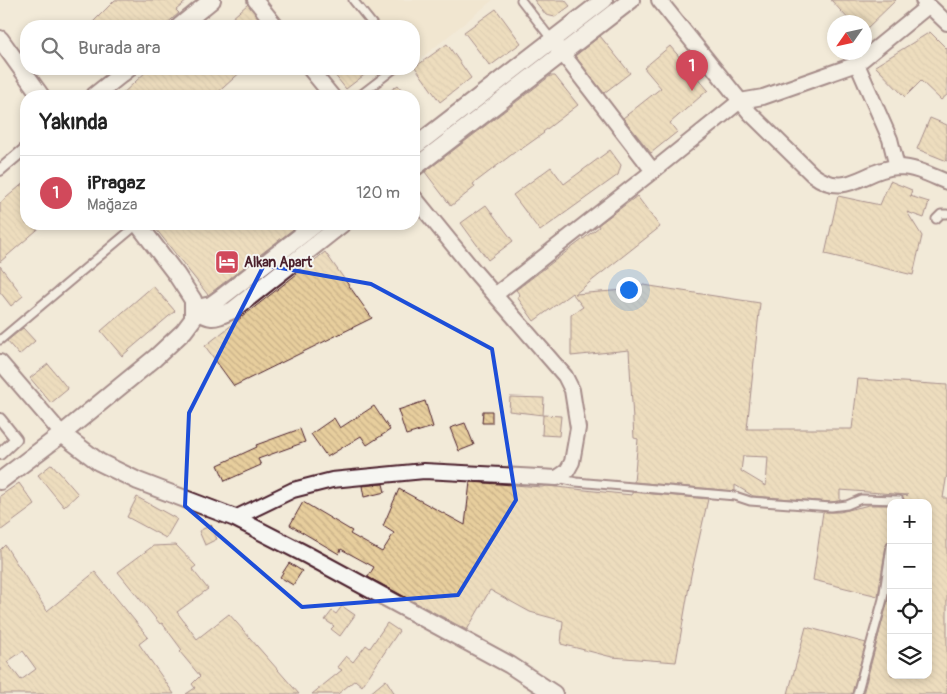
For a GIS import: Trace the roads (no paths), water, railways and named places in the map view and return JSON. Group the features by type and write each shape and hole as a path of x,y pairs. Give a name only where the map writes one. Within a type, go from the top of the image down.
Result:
{"street":[{"path":"187,20 212,0"},
{"path":"255,0 271,20"},
{"path":"420,142 604,0"},
{"path":"420,163 631,0"},
{"path":"659,0 750,113 822,182 834,185 845,184 897,167 908,167 947,182"},
{"path":"495,295 740,101 763,97 857,64 925,3 947,23"},
{"path":"0,39 20,67"},
{"path":"552,40 653,171"},
{"path":"857,64 890,140 897,167"},
{"path":"26,75 37,90"},
{"path":"102,90 120,75"},
{"path":"315,75 327,90"},
{"path":"0,170 20,153"},
{"path":"235,518 293,490 332,480 424,471 557,478 567,471 572,462 578,428 572,390 565,376 420,204"},
{"path":"0,481 62,434 155,358 184,331 193,319 193,300 143,230"},
{"path":"193,309 211,304 222,297 308,230"},
{"path":"193,309 208,318 233,310 334,230"},
{"path":"0,362 62,434 99,462 130,478 235,518 510,665 554,694"},
{"path":"0,419 16,439 0,454"}],"lane":[{"path":"353,0 369,20"},
{"path":"521,0 552,40"},
{"path":"368,90 386,75"},
{"path":"936,218 942,214 947,214"},
{"path":"0,340 131,230"},
{"path":"557,478 576,482 735,496 750,501 831,507 847,505 860,499 887,500"},
{"path":"856,694 883,599 887,572"}],"place":[{"name":"iPragaz","path":"692,91"},
{"name":"Alkan Apart","path":"227,262"}]}
